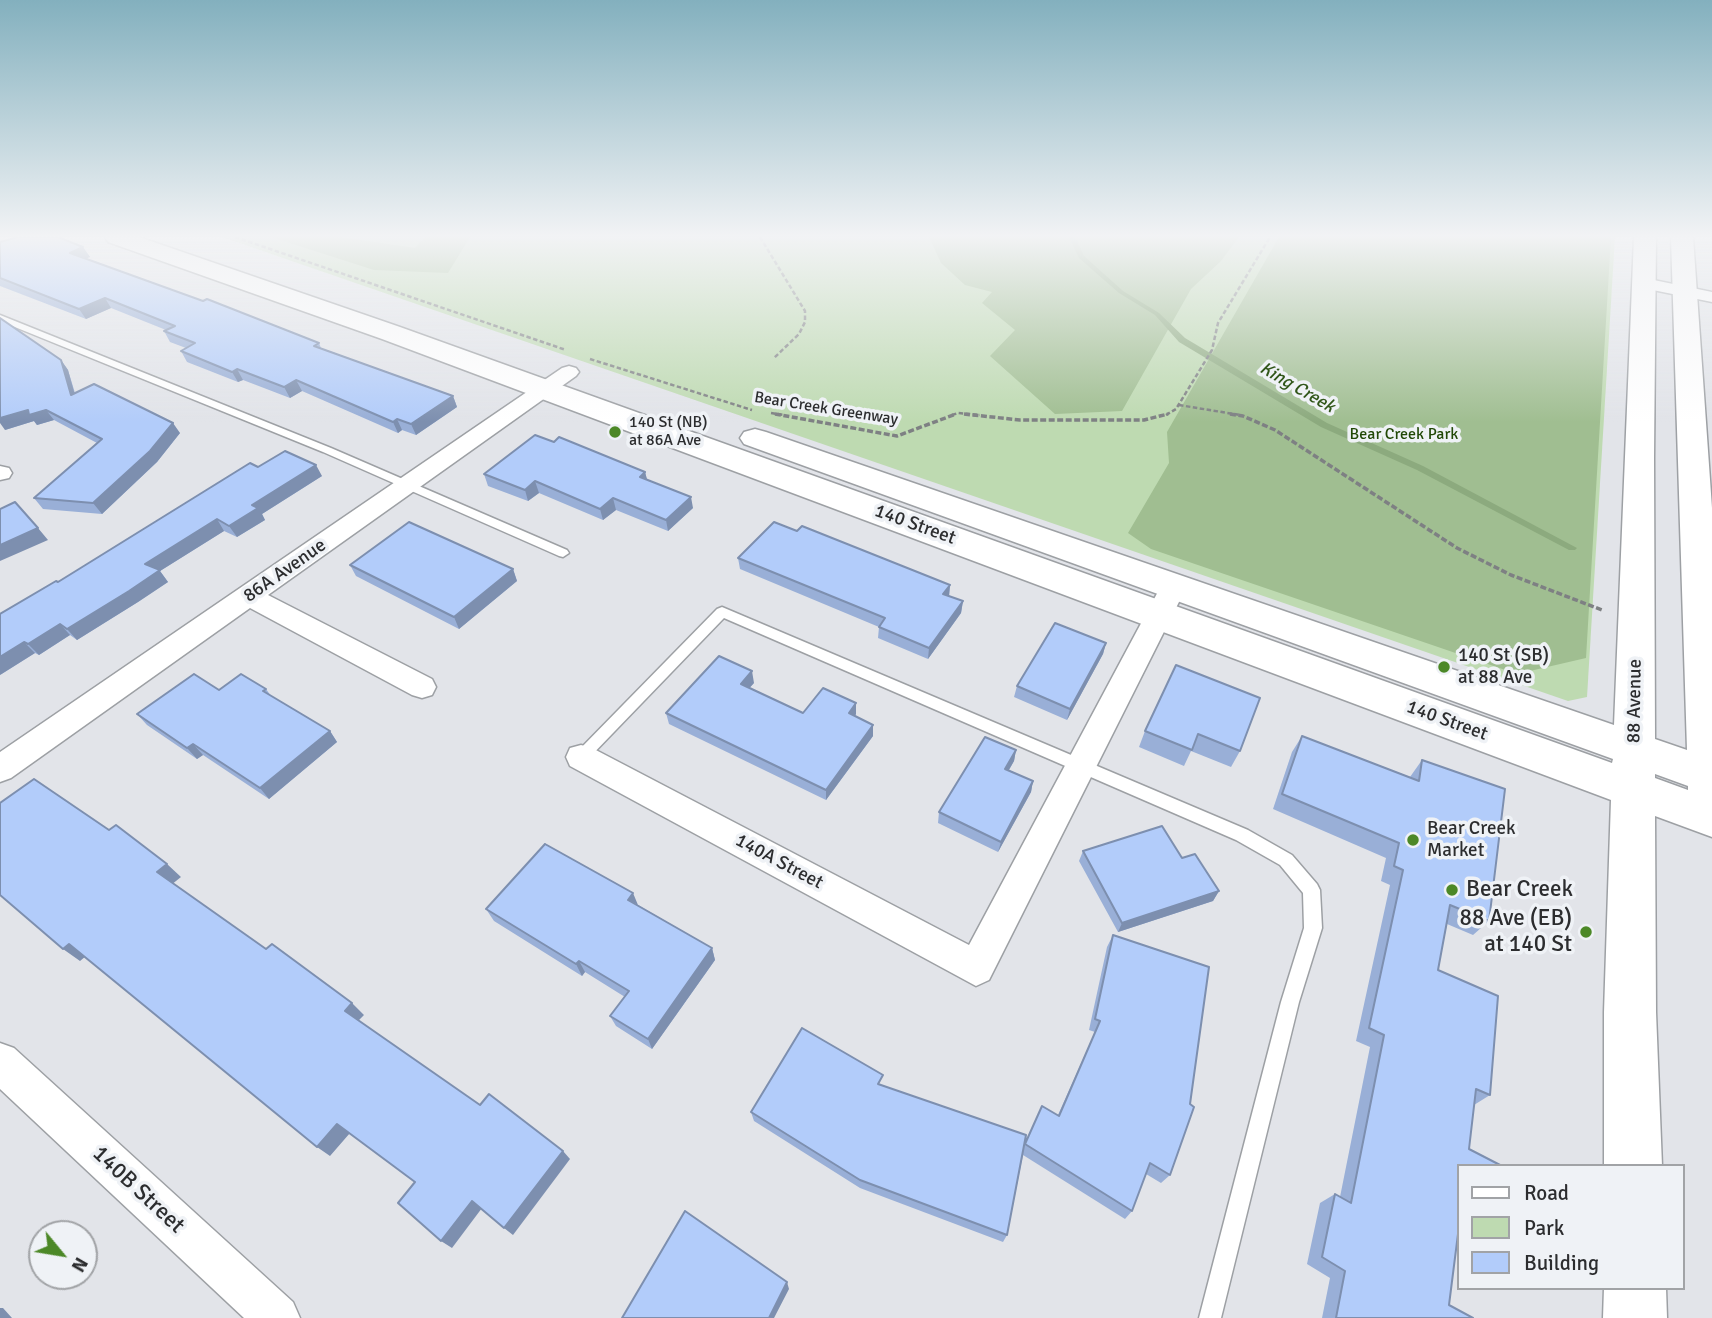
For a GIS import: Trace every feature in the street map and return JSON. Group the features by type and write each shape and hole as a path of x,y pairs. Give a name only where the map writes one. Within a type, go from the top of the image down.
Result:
{"main road":[{"name":"140 Street","path":"319,299 562,372"},
{"name":"140 Street","path":"357,299 562,372 1167,600 1711,797"},
{"name":"88 Avenue","path":"1633,1164 1630,1012 1638,458 1643,299"},
{"path":"1698,299 1712,838"},
{"path":"1634,1318 1635,1290"}],"street":[{"name":"86A Avenue","path":"0,769 408,485 562,372"},
{"path":"248,596 422,687"},
{"path":"1080,768 1167,600"},
{"name":"140A Street","path":"582,757 975,968 1080,768"},
{"name":"140B Street","path":"0,1062 277,1318"}],"lane":[{"path":"0,318 408,485 563,553"},
{"path":"582,757 722,612 1080,768 1242,835 1286,860 1311,890 1312,928 1290,1002 1210,1318"}],"path":[{"path":"417,299 519,333 562,372"},
{"path":"774,358 799,334 805,322 804,311 797,299"},
{"path":"1233,299 1218,323 1212,350 1178,405 1243,416 1275,430 1475,558 1511,575 1607,612"},
{"path":"510,338 519,333"},
{"name":"Bear Creek Greenway","path":"600,362 739,408 897,436 958,413 1020,420 1143,420 1170,414 1178,405"}],"green space":[{"name":"Bear Creek Park","path":"400,299 1611,299 1587,697 1568,701"},
{"path":"986,299 1186,299 1122,411 1055,414 990,356 1015,330 982,303"},
{"path":"1244,299 1607,299 1586,658 1517,674 1151,549 1128,533 1169,463 1167,432"}],"building":[{"path":"52,299 104,299 79,309"},
{"path":"106,299 207,299 319,343 314,346 453,396 411,424 397,419 393,422 296,380 284,387 237,369 232,372 181,351 195,343 164,331 175,326"},
{"path":"0,318 61,360 71,395 94,384 173,423 150,451 93,503 34,498 102,439 46,410 29,415 28,410 0,418"},
{"path":"535,435 554,442 559,437 645,472 640,477 691,497 666,520 613,498 600,509 535,481 525,490 484,474"},
{"path":"285,451 316,465 252,505 258,508 229,526 217,519 145,564 160,570 67,629 60,624 28,644 24,642 0,657 0,614 58,582 250,463 258,467"},
{"path":"15,502 38,528 0,545 0,509"},
{"path":"409,522 513,569 454,617 350,565"},
{"path":"774,522 797,531 802,526 950,585 943,594 963,601 929,648 879,627 885,618 738,558"},
{"path":"1055,623 1106,643 1070,709 1017,686"},
{"path":"719,656 752,671 741,684 803,713 823,688 856,703 849,713 873,725 826,790 666,713"},
{"path":"1176,665 1260,698 1240,751 1198,734 1192,750 1145,731"},
{"path":"194,674 219,690 241,674 266,689 263,691 330,731 260,788 193,744 187,748 137,714"},
{"path":"1302,736 1419,781 1422,760 1505,789 1489,921 1450,905 1438,970 1498,996 1490,1095 1476,1089 1469,1149 1498,1164 1456,1164 1456,1250 1449,1305 1473,1318 1336,1318 1345,1271 1322,1257 1335,1194 1351,1203 1384,1035 1369,1028 1403,870 1394,866 1399,843 1282,794"},
{"path":"985,737 1016,750 1005,769 1033,781 1001,842 939,812"},
{"path":"34,779 109,830 116,825 167,864 157,872 266,949 272,944 352,1003 345,1011 480,1105 489,1094 563,1151 504,1228 472,1201 441,1241 398,1203 415,1182 337,1124 317,1147 69,944 63,949 0,895 0,803"},
{"path":"1162,826 1182,858 1195,854 1219,891 1122,923 1083,851"},
{"path":"545,844 633,893 628,900 712,948 648,1039 610,1016 629,991 579,961 576,964 486,909"},
{"path":"1113,935 1209,967 1190,1104 1194,1107 1170,1175 1150,1163 1132,1211 1025,1144 1042,1106 1059,1116 1100,1021 1095,1019"},
{"path":"802,1028 883,1075 878,1084 1026,1135 1007,1235 860,1180 751,1112"},
{"path":"685,1211 787,1282 769,1318 622,1318"}],"waterway":[{"name":"King Creek","path":"1132,299 1157,314 1182,340 1324,425 1420,468 1572,548"}],"place":[{"name":"140 St (NB) at 86A Ave","path":"615,432"},
{"name":"140 St (SB) at 88 Ave","path":"1444,667"},
{"name":"Bear Creek Market","path":"1413,840"},
{"name":"Bear Creek","path":"1452,890"},
{"name":"88 Ave (EB) at 140 St","path":"1586,932"}]}
